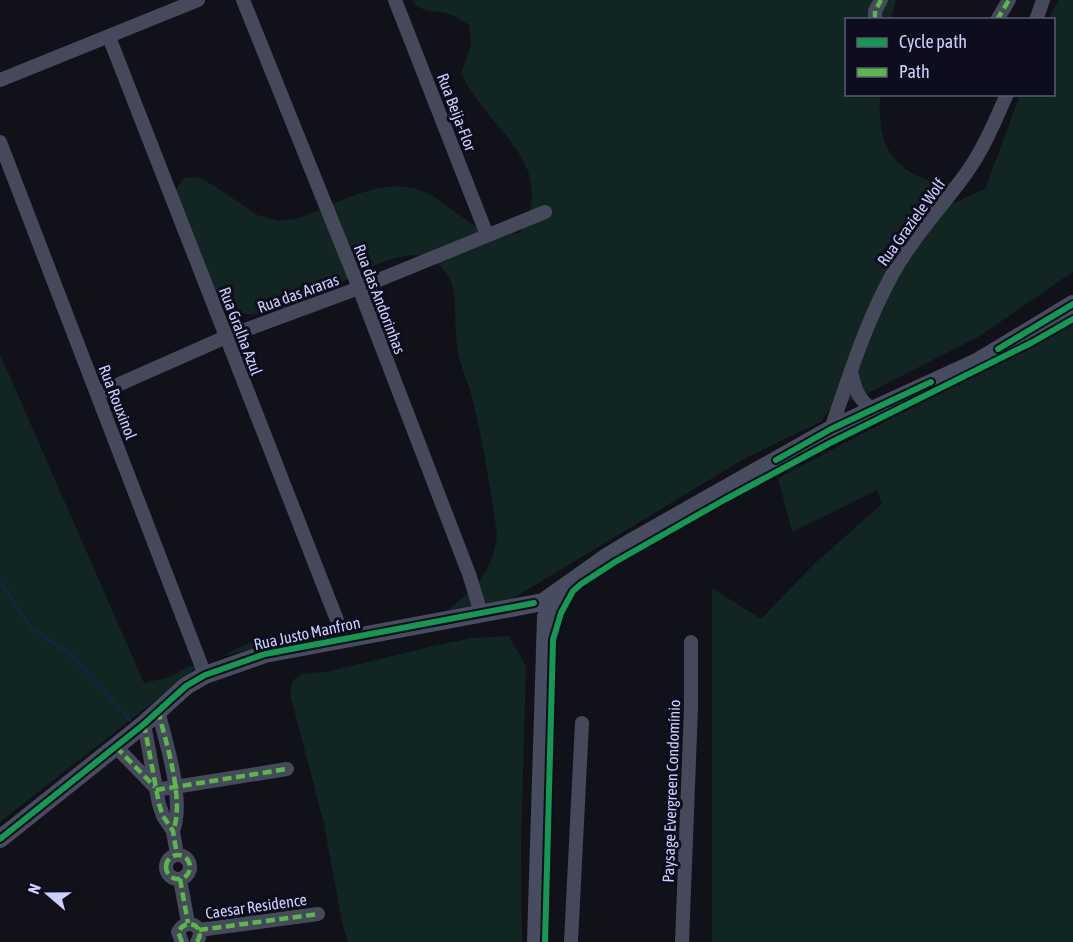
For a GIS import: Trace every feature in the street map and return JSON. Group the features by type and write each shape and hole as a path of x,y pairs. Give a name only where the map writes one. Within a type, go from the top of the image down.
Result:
{"main road":[{"path":"536,942 545,687 540,612 605,558 633,541 831,429 977,362 1073,304"},
{"name":"Rua Justo Manfron","path":"0,839 144,724 186,686 205,675 265,654 344,638 481,613 540,612"}],"street":[{"path":"0,80 198,0"},
{"name":"Rua das Andorinhas","path":"243,0 359,288 469,574 481,613"},
{"name":"Rua Beija-Flor","path":"395,0 487,235"},
{"path":"875,18 875,11 881,0"},
{"path":"999,18 1009,0"},
{"path":"1037,18 1043,0"},
{"name":"Rua Gralha Azul","path":"109,37 344,638"},
{"name":"Rua Graziele Wolf","path":"831,429 870,320 892,274 925,226 968,171 985,144 1006,96"},
{"name":"Rua Rouxinol","path":"0,142 205,675"},
{"name":"Rua das Araras","path":"97,394 226,337 359,288 545,212"},
{"path":"851,372 856,393 862,402 872,409"},
{"name":"Paysage Evergreen Condomínio","path":"682,942 691,708 691,642"},
{"name":"Caesar Residence","path":"158,711 178,815 173,831"},
{"path":"571,942 582,723"},
{"name":"Caesar Residence","path":"144,724 163,816 173,831 177,855 187,858 190,866 187,876 180,879 195,932 318,914"},
{"path":"116,747 156,789 287,769"},
{"path":"182,942 178,932 182,926 195,932"}],"green space":[{"path":"412,0 896,0 891,18 845,18 845,96 880,96 880,120 886,145 898,162 915,175 946,182 958,180 973,173 962,191 934,212 985,189 1020,96 1055,96 1055,18 1049,18 1059,0 1073,0 1073,272 978,337 868,393 829,410 822,421 744,459 512,599 448,610 481,578 492,558 497,535 478,421 458,353 453,289 446,273 433,260 411,255 385,261 298,304 269,313 242,313 218,300 176,205 176,189 184,178 197,177 213,185 257,215 279,221 299,218 357,194 397,186 414,188 430,194 482,231 498,235 520,233 530,208 532,186 526,166 515,148 472,93 461,73 471,45 469,25 452,15 425,10"},
{"path":"1073,323 1073,942 712,942 712,588 761,619 815,563 882,504 877,490 792,532 778,478"},
{"path":"0,354 144,683 169,677 187,667 203,663 0,822"},
{"path":"355,626 223,656 249,643 268,637"},
{"path":"509,636 526,666 521,846 522,942 348,942 342,922 324,824 290,694 293,680 302,674 331,671 437,645 472,638"}],"waterway":[{"path":"0,581 31,628 71,655 130,720"}],"marked path":[{"path":"875,18 875,11 881,0"},
{"path":"998,18 1009,0"},
{"path":"158,711 176,788 176,819 173,831"},
{"path":"144,724 159,804 163,816 173,831 177,855"},
{"path":"116,747 155,787"},
{"path":"156,790 287,769"},
{"path":"178,855 187,858 190,867 187,876 178,879 169,876 166,867 169,858 178,855"},
{"path":"180,879 188,923"},
{"path":"199,930 318,914"},
{"path":"182,942 178,932 182,927 191,924 195,925 200,932 197,942"}],"cycle path":[{"path":"998,349 1073,304"},
{"path":"545,942 553,640 561,613 573,591 615,562 724,500 830,443 1031,343 1073,319"},
{"path":"776,460 831,429 931,382"},
{"path":"0,839 144,724 186,686 205,675 265,654 534,603"}]}
